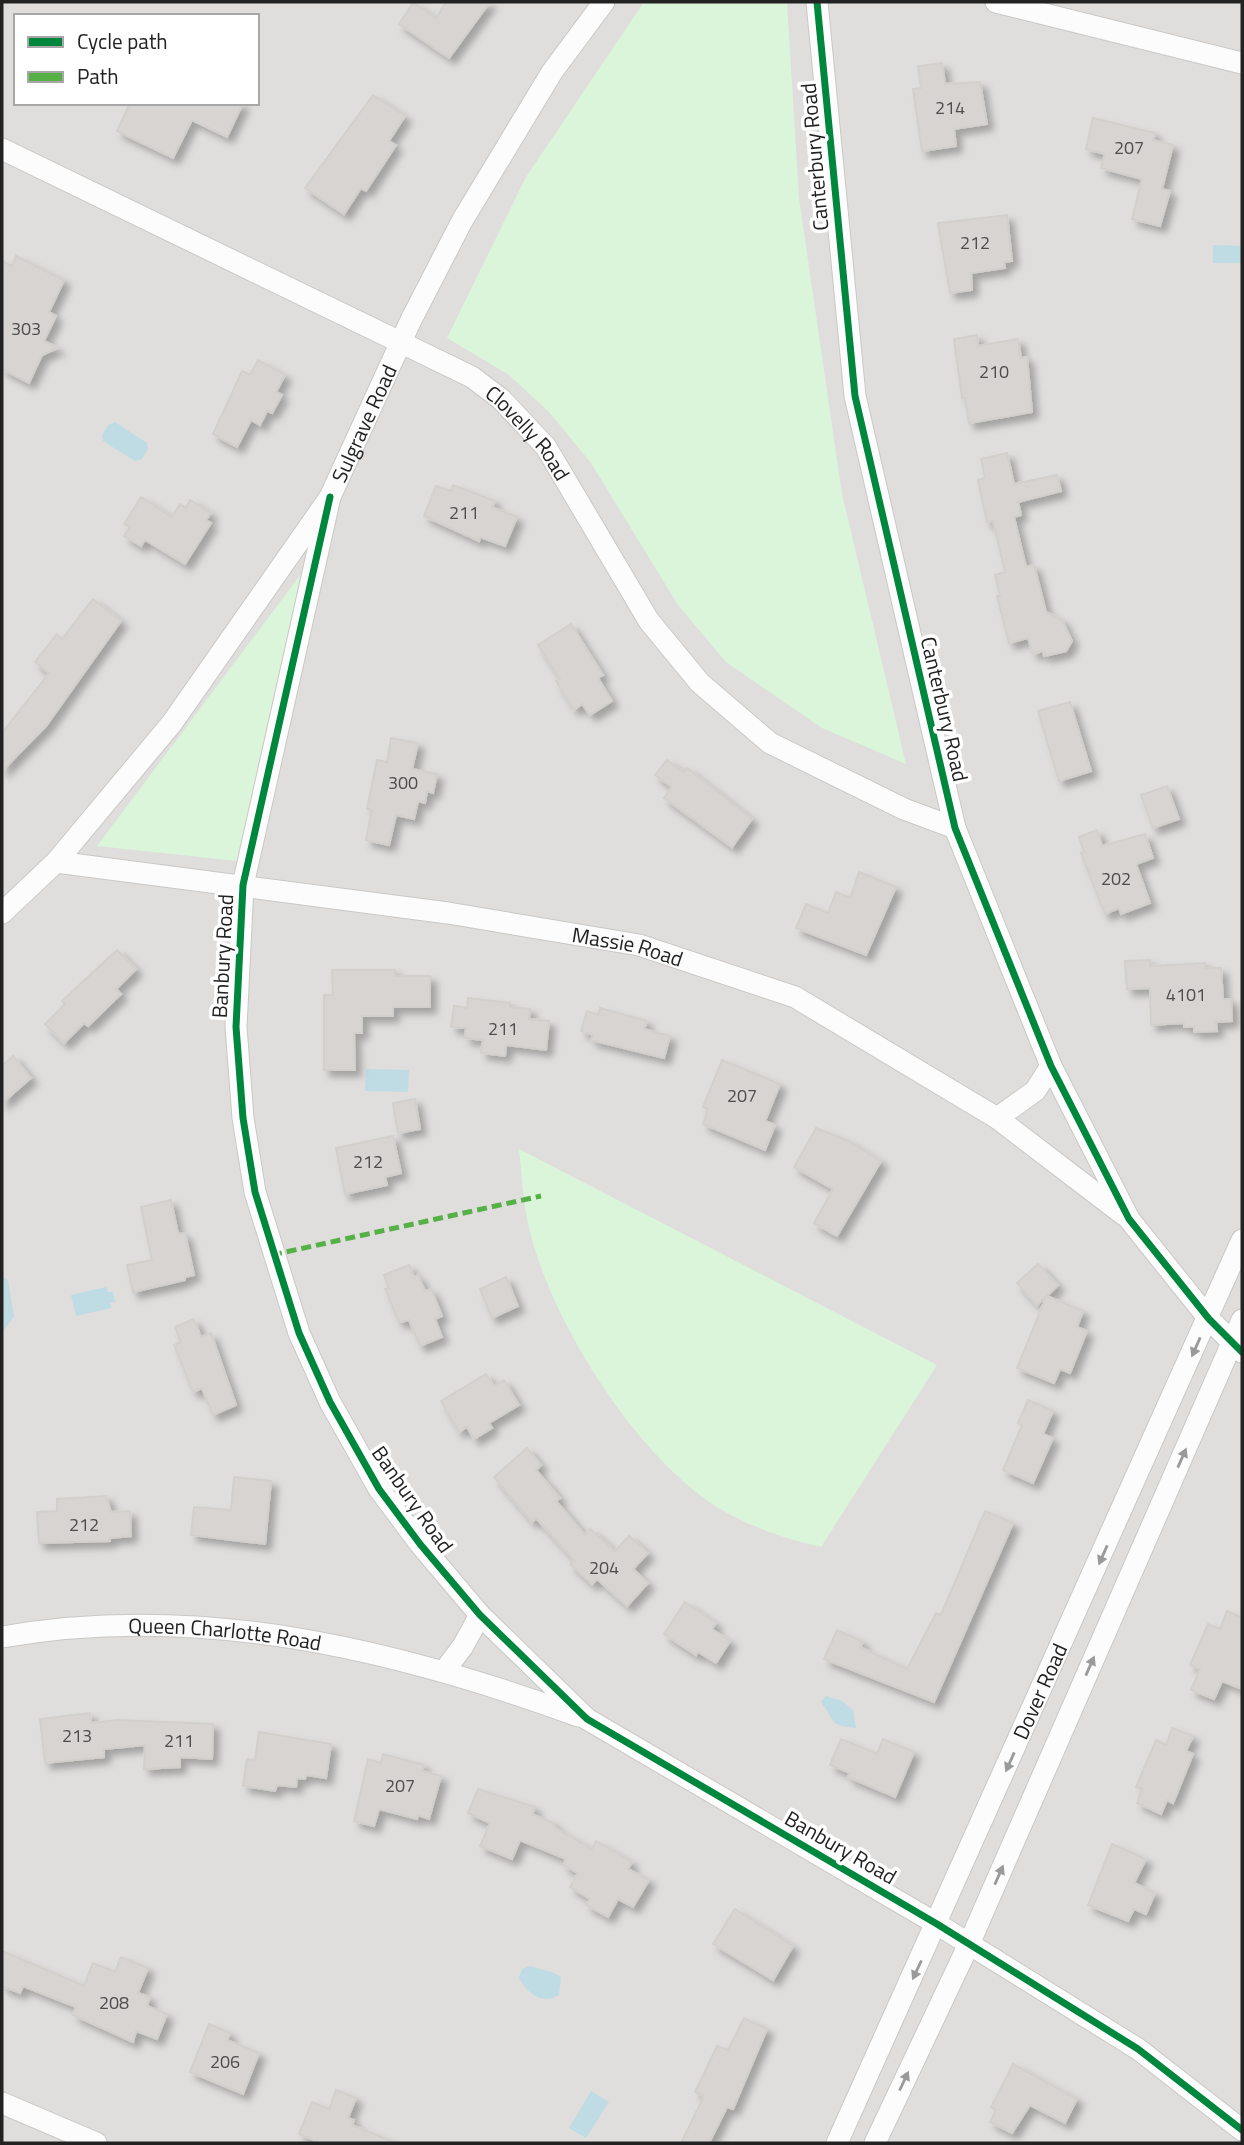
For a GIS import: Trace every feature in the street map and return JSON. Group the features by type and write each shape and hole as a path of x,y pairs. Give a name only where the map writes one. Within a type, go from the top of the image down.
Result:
{"street":[{"name":"Sulgrave Road","path":"2,913 56,862 172,723 330,497 400,343 462,221 552,72 604,2"},
{"name":"Canterbury Road","path":"817,2 855,396 955,828 1051,1066 1129,1219 1209,1319 1237,1348"},
{"path":"996,2 1242,63"},
{"name":"Clovelly Road","path":"2,149 472,377 527,425 546,447 649,621 700,683 770,743 904,809 955,828"},
{"name":"Banbury Road","path":"330,497 243,885 236,1027 243,1118 255,1192 272,1255 299,1333 330,1402 379,1489 420,1544 480,1615 587,1719 937,1924 1138,2049 1242,2130"},
{"name":"Massie Road","path":"56,862 448,913 639,945 795,997 997,1118 1129,1219"},
{"path":"997,1118 1035,1091 1051,1066"},
{"name":"Dover Road","path":"837,2143 1209,1319 1242,1240"},
{"name":"Dover Road","path":"875,2143 969,1944 1237,1348 1242,1320"},
{"path":"445,1670 463,1646 480,1615"},
{"name":"Queen Charlotte Road","path":"2,1637 32,1632 194,1627 289,1636 355,1648 445,1670 587,1719"},
{"path":"2,2103 96,2143"}],"shaded area":[{"path":"2,2 1242,2 1242,2143 2,2143"}],"green space":[{"path":"644,2 787,2 799,198 842,494 906,764 822,728 726,662 678,605 591,463 549,412 509,375 447,338 526,177"},
{"path":"301,574 237,861 97,846"},
{"path":"519,1149 937,1365 821,1547 770,1532 722,1510 690,1487 630,1424 602,1386 578,1345 540,1265 527,1218"}],"water":[{"path":"1213,245 1242,246 1242,263 1213,263"},
{"path":"115,422 147,443 148,449 142,459 135,461 103,441 102,435 108,425"},
{"path":"366,1069 409,1070 408,1092 365,1091"},
{"path":"2,1277 8,1280 14,1317 4,1330"},
{"path":"106,1287 108,1292 113,1292 115,1302 110,1303 111,1308 76,1316 71,1295"},
{"path":"826,1696 842,1701 853,1710 856,1728 834,1722 821,1702"},
{"path":"530,1966 561,1977 559,1995 541,1998 527,1989 519,1978 522,1969"},
{"path":"591,2091 609,2102 586,2138 569,2128"}],"building":[{"path":"446,2 490,2 449,58 399,24 413,3 436,18"},
{"path":"942,63 945,84 980,82 987,124 954,129 956,146 922,151 913,89 921,88 918,66"},
{"path":"373,95 405,116 389,141 396,145 366,191 361,188 344,214 305,188"},
{"path":"129,105 242,105 227,137 192,120 173,158 117,131"},
{"path":"1093,118 1155,133 1153,140 1173,145 1162,189 1170,191 1160,226 1132,219 1142,179 1101,168 1105,154 1086,149"},
{"path":"1007,215 1012,261 1004,262 1005,268 971,273 972,290 950,293 938,223"},
{"path":"16,256 64,280 49,312 56,316 44,341 58,348 42,355 29,383 2,369 2,261 12,266"},
{"path":"977,335 978,346 1018,339 1021,358 1027,357 1032,412 969,423 965,398 962,398 954,339"},
{"path":"258,360 285,375 276,392 282,395 272,413 267,411 260,425 251,420 237,447 213,434 242,371 250,375"},
{"path":"1007,453 1014,484 1057,475 1061,491 1018,502 1021,515 1014,517 1026,567 1034,565 1046,612 1062,620 1072,641 1066,651 1044,656 1043,651 1033,654 1028,638 1009,643 997,596 1000,596 995,575 1005,572 993,521 987,522 978,480 985,478 981,459"},
{"path":"453,485 495,501 492,507 517,517 505,546 480,537 479,541 424,516 436,486 451,491"},
{"path":"141,497 172,517 180,504 186,508 190,500 211,513 206,520 211,523 185,564 145,540 141,546 124,536 130,527 124,524"},
{"path":"93,599 121,621 46,726 2,771 2,733 49,673 35,662 57,634 62,639"},
{"path":"571,624 603,675 598,678 612,701 590,715 582,704 574,710 556,681 560,679 538,645"},
{"path":"1070,702 1091,771 1059,781 1038,711"},
{"path":"391,738 418,743 412,769 437,774 433,793 427,791 425,803 418,801 414,819 396,815 389,845 366,840 372,810 367,809 377,760 387,762"},
{"path":"667,760 684,772 687,768 752,819 732,847 664,798 672,787 655,775"},
{"path":"1167,786 1179,819 1153,828 1141,795"},
{"path":"1097,830 1102,846 1145,834 1153,858 1136,864 1150,903 1121,914 1119,908 1105,914 1081,853 1084,852 1079,837"},
{"path":"859,872 896,887 866,955 796,928 806,904 828,913 836,892 850,898"},
{"path":"117,950 136,969 116,989 121,994 88,1026 84,1023 64,1043 45,1024 65,1004 62,1001"},
{"path":"1150,960 1150,966 1205,963 1205,968 1221,968 1223,999 1231,999 1232,1021 1216,1022 1217,1031 1194,1032 1194,1027 1184,1027 1184,1023 1151,1025 1150,988 1127,989 1125,961"},
{"path":"332,970 395,970 395,976 430,976 430,1007 393,1007 393,1016 362,1016 362,1033 354,1033 355,1070 324,1070 324,995 333,995"},
{"path":"468,998 510,1003 510,1007 530,1009 529,1019 549,1021 546,1050 506,1045 505,1056 481,1053 483,1040 465,1038 466,1028 451,1027 454,1006 467,1008"},
{"path":"600,1008 647,1021 644,1029 670,1036 664,1058 591,1040 593,1035 581,1031 587,1011 598,1015"},
{"path":"13,1056 31,1078 2,1103 2,1066"},
{"path":"722,1060 780,1084 765,1121 775,1125 765,1150 703,1124 708,1109 703,1107"},
{"path":"415,1099 420,1129 398,1133 393,1103"},
{"path":"816,1128 848,1141 881,1161 837,1236 814,1223 833,1189 794,1167"},
{"path":"393,1136 401,1173 385,1177 387,1185 345,1194 336,1148"},
{"path":"171,1200 178,1234 185,1233 194,1275 185,1277 185,1280 133,1292 127,1265 152,1260 141,1207"},
{"path":"1038,1264 1058,1285 1047,1296 1083,1311 1077,1327 1087,1331 1070,1373 1060,1369 1054,1383 1017,1368 1046,1297 1037,1305 1017,1283"},
{"path":"409,1265 414,1277 418,1275 425,1291 431,1289 442,1316 435,1319 442,1337 420,1346 409,1320 399,1322 385,1289 389,1288 384,1275"},
{"path":"506,1277 518,1306 492,1318 480,1289"},
{"path":"194,1319 201,1337 211,1333 236,1405 213,1415 202,1388 193,1392 174,1345 181,1342 175,1327"},
{"path":"486,1374 494,1386 504,1380 519,1405 489,1423 492,1428 474,1439 467,1427 459,1432 441,1401"},
{"path":"1028,1400 1053,1411 1043,1434 1053,1438 1033,1483 1003,1470 1022,1425 1018,1423"},
{"path":"527,1448 541,1465 536,1470 560,1498 556,1501 585,1535 590,1529 615,1551 629,1536 648,1553 633,1569 648,1583 627,1606 597,1579 592,1584 570,1564 574,1560 536,1518 532,1522 494,1477"},
{"path":"234,1477 271,1481 265,1544 191,1535 194,1507 231,1510"},
{"path":"106,1496 111,1512 130,1511 131,1536 110,1538 110,1541 39,1543 37,1512 57,1511 57,1499"},
{"path":"985,1511 1013,1523 934,1702 824,1659 837,1630 863,1642 860,1647 907,1669 936,1613 941,1615"},
{"path":"685,1602 716,1623 712,1629 730,1641 716,1663 698,1652 696,1655 664,1634"},
{"path":"1227,1611 1242,1618 1242,1689 1222,1681 1214,1699 1191,1690 1200,1669 1190,1665 1208,1624 1220,1629"},
{"path":"90,1713 91,1723 117,1720 213,1724 212,1759 180,1757 180,1767 144,1769 145,1745 104,1749 104,1757 45,1763 40,1719"},
{"path":"1172,1728 1193,1736 1186,1751 1193,1754 1173,1803 1167,1800 1161,1814 1137,1803 1142,1789 1136,1787 1156,1740 1166,1745"},
{"path":"259,1732 331,1744 326,1778 306,1775 305,1779 297,1778 296,1787 277,1785 275,1791 243,1786 247,1759 255,1760"},
{"path":"841,1739 877,1754 883,1739 914,1752 895,1797 848,1777 850,1773 830,1765"},
{"path":"383,1754 424,1765 422,1771 441,1776 429,1819 418,1815 417,1819 379,1809 374,1826 354,1821 368,1759 381,1763"},
{"path":"478,1789 535,1807 532,1814 555,1824 554,1827 592,1849 596,1841 632,1862 628,1869 649,1880 633,1907 618,1899 608,1917 586,1905 590,1899 570,1887 578,1873 563,1865 566,1859 520,1840 512,1859 480,1846 490,1823 468,1813"},
{"path":"1112,1844 1146,1859 1134,1883 1155,1893 1146,1914 1134,1909 1128,1921 1088,1905"},
{"path":"735,1909 793,1946 773,1980 713,1944"},
{"path":"2,1951 84,1986 93,1963 115,1972 121,1957 148,1968 138,1993 150,1997 147,2006 167,2014 157,2039 136,2031 133,2042 73,2015 76,2007 23,1986 20,1993 2,1986"},
{"path":"744,2018 767,2029 733,2109 727,2107 709,2143 681,2143 704,2096 695,2092 717,2046 728,2050"},
{"path":"209,2024 230,2033 227,2040 259,2053 243,2094 190,2072"},
{"path":"1013,2064 1077,2099 1065,2123 1030,2105 1012,2133 990,2122 996,2110 991,2107"},
{"path":"336,2090 356,2098 348,2118 354,2120 352,2125 396,2143 321,2143 299,2134 312,2102 329,2109"}],"marked path":[{"path":"272,1255 541,1196"}],"cycle path":[{"path":"817,2 855,396 955,828 1051,1066 1129,1219 1209,1319 1242,1352"},
{"path":"330,497 243,885 236,1027 243,1118 255,1192 299,1333 330,1402 379,1489 420,1544 480,1615 587,1719 937,1924 1138,2049 1242,2130"}]}
